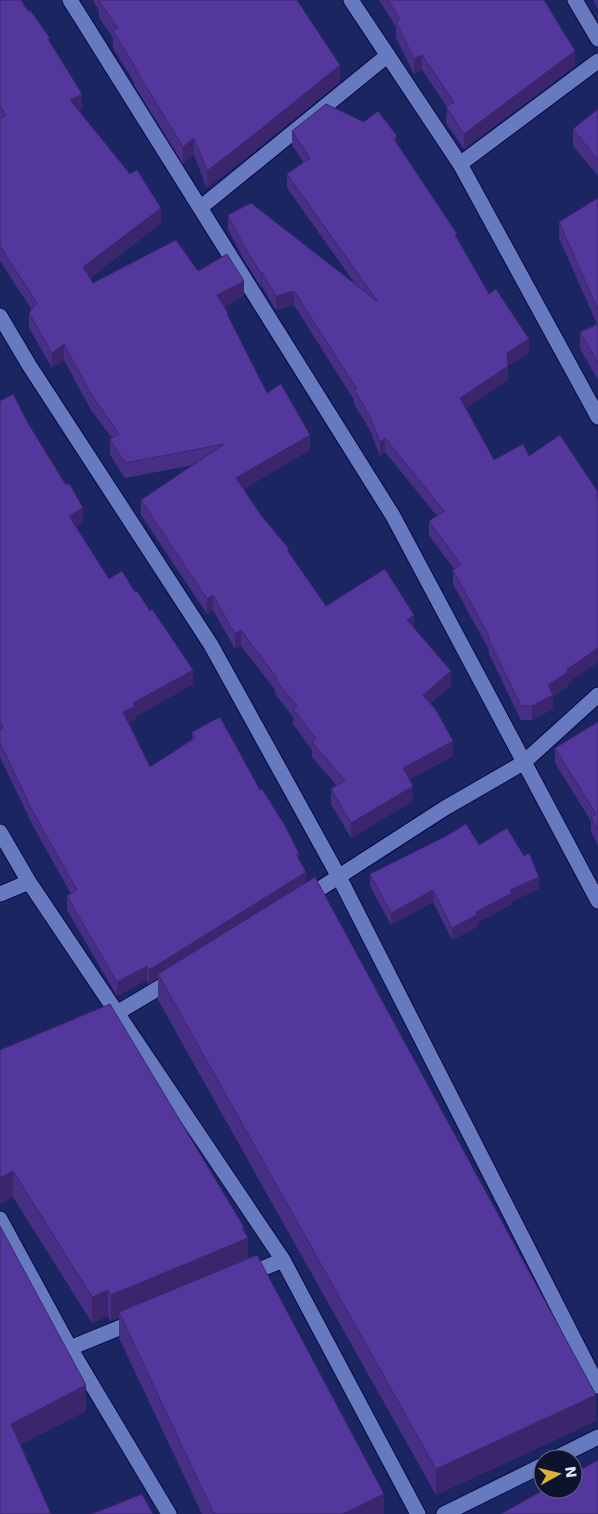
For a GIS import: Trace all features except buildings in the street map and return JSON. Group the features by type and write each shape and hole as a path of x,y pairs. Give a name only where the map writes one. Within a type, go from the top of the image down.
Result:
{"street":[{"path":"70,0 393,516 598,901"},
{"path":"351,0 460,164 598,417"},
{"path":"575,0 598,39"},
{"path":"200,208 388,54"},
{"path":"460,164 598,61"},
{"path":"0,316 211,646 338,878 598,1386"},
{"path":"288,909 445,808 523,763 598,695"},
{"path":"0,832 29,882 283,1260 418,1514"},
{"path":"0,894 29,882"},
{"path":"94,1025 119,1014 186,972"},
{"path":"0,1219 70,1348 169,1514"},
{"path":"230,1282 283,1260"},
{"path":"70,1348 150,1315"},
{"path":"574,1449 598,1437"},
{"path":"444,1514 533,1469"}]}
